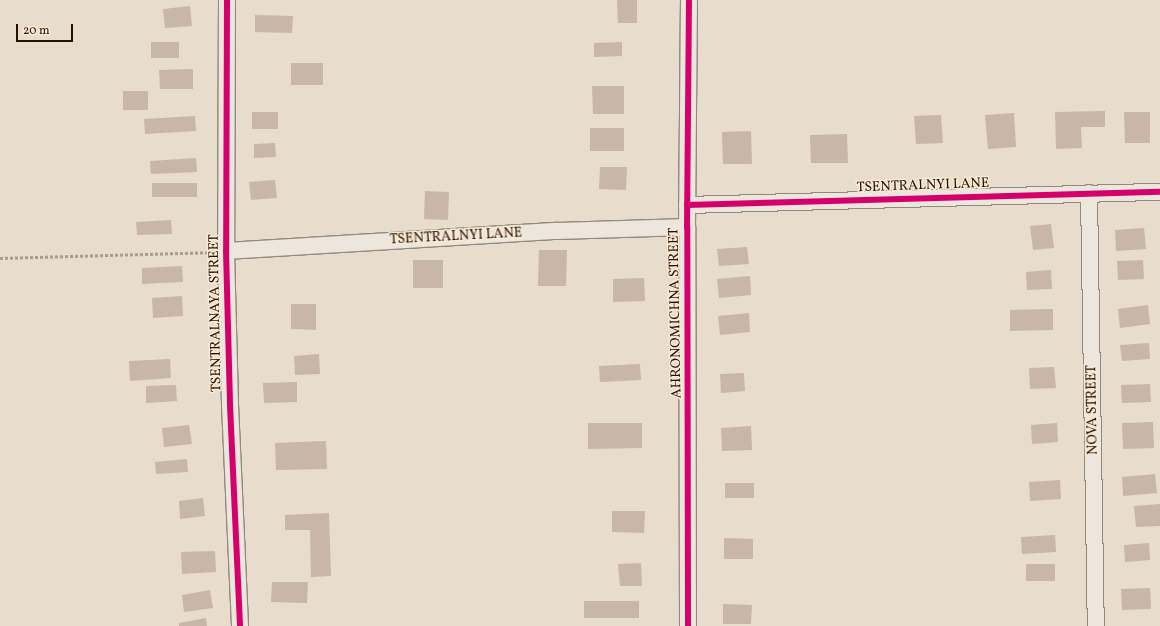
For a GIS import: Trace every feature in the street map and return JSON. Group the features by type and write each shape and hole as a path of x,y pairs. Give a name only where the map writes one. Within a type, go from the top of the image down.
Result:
{"street":[{"name":"TSENTRALNAYA STREET","path":"227,0 226,251 230,405 240,626"},
{"name":"AHRONOMICHNA STREET","path":"688,626 687,205 689,0"},
{"name":"TSENTRALNYI LANE","path":"687,205 1160,192"},
{"name":"NOVA STREET","path":"1089,193 1096,626"},
{"name":"TSENTRALNYI LANE","path":"226,251 557,231 687,227"}],"path":[{"path":"0,258 226,251"}],"building":[{"path":"617,0 637,0 637,23 618,23"},
{"path":"190,6 192,26 165,28 163,9"},
{"path":"255,15 293,16 292,33 255,32"},
{"path":"151,42 179,42 179,58 151,58"},
{"path":"622,42 622,56 594,57 594,43"},
{"path":"291,63 323,63 323,85 291,85"},
{"path":"193,69 193,89 160,89 159,70"},
{"path":"592,86 624,86 624,114 593,114"},
{"path":"123,91 148,91 148,110 123,110"},
{"path":"1105,111 1105,127 1081,127 1082,148 1056,149 1055,112"},
{"path":"252,112 278,112 278,129 252,129"},
{"path":"1124,112 1150,112 1150,143 1125,143"},
{"path":"1014,113 1016,147 988,149 985,115"},
{"path":"941,115 943,143 916,144 914,116"},
{"path":"195,116 196,131 145,134 144,119"},
{"path":"590,128 624,128 624,151 590,151"},
{"path":"751,131 752,164 723,164 722,132"},
{"path":"847,134 848,163 811,163 810,135"},
{"path":"275,143 276,157 254,158 254,144"},
{"path":"196,158 197,172 151,174 150,161"},
{"path":"600,167 627,167 626,190 599,189"},
{"path":"275,180 277,198 251,200 249,182"},
{"path":"152,183 197,183 197,197 152,197"},
{"path":"425,191 449,192 448,220 424,219"},
{"path":"171,220 172,234 137,235 136,222"},
{"path":"1051,224 1054,248 1033,250 1030,226"},
{"path":"1144,228 1146,249 1116,251 1115,230"},
{"path":"747,247 749,264 719,266 717,249"},
{"path":"539,250 567,250 566,286 538,286"},
{"path":"413,260 443,260 443,288 413,288"},
{"path":"1143,260 1144,279 1118,280 1117,261"},
{"path":"182,266 183,282 142,284 142,268"},
{"path":"1051,270 1052,289 1027,290 1026,272"},
{"path":"750,276 751,295 719,298 717,279"},
{"path":"644,278 645,301 613,302 613,279"},
{"path":"182,296 183,316 153,318 152,298"},
{"path":"291,304 316,304 316,330 291,329"},
{"path":"1148,305 1150,324 1120,328 1118,309"},
{"path":"1053,309 1053,330 1010,331 1010,310"},
{"path":"749,313 750,332 720,335 718,316"},
{"path":"1149,343 1150,359 1122,361 1120,345"},
{"path":"319,354 320,374 295,375 294,356"},
{"path":"170,359 171,378 130,381 129,361"},
{"path":"640,364 641,380 600,382 599,366"},
{"path":"1054,367 1056,388 1030,389 1029,368"},
{"path":"744,373 745,391 721,393 720,374"},
{"path":"297,382 297,402 264,403 263,383"},
{"path":"1150,384 1151,402 1122,403 1121,385"},
{"path":"176,385 177,401 146,403 146,386"},
{"path":"1153,422 1154,448 1123,449 1122,423"},
{"path":"588,423 642,423 642,448 588,449"},
{"path":"1057,423 1058,442 1032,444 1031,425"},
{"path":"189,425 192,444 164,447 162,428"},
{"path":"751,426 752,450 722,451 721,428"},
{"path":"326,441 327,469 276,470 275,443"},
{"path":"187,459 188,472 156,474 155,462"},
{"path":"1155,474 1157,493 1123,496 1122,477"},
{"path":"1060,480 1061,499 1030,501 1029,482"},
{"path":"725,483 754,483 754,498 725,498"},
{"path":"203,498 205,516 180,519 179,501"},
{"path":"1160,504 1160,526 1136,527 1134,506"},
{"path":"612,511 645,511 644,533 612,532"},
{"path":"329,513 331,576 311,577 310,530 285,530 285,515"},
{"path":"1055,535 1056,552 1022,554 1021,537"},
{"path":"724,538 753,539 753,559 724,559"},
{"path":"1149,543 1150,560 1125,562 1124,545"},
{"path":"215,551 216,572 182,574 181,552"},
{"path":"641,563 642,586 620,586 618,564"},
{"path":"1026,564 1055,564 1055,581 1026,581"},
{"path":"272,582 308,582 307,603 271,602"},
{"path":"1150,588 1151,609 1122,610 1121,589"},
{"path":"210,590 213,608 184,612 182,595"},
{"path":"584,601 639,601 639,618 584,618"},
{"path":"723,604 752,605 751,624 723,624"},
{"path":"206,618 207,626 179,626 179,623"}],"cycle path":[{"path":"227,0 226,251 230,405 240,626"},
{"path":"688,626 687,227 689,0"},
{"path":"687,205 1160,192"}]}
